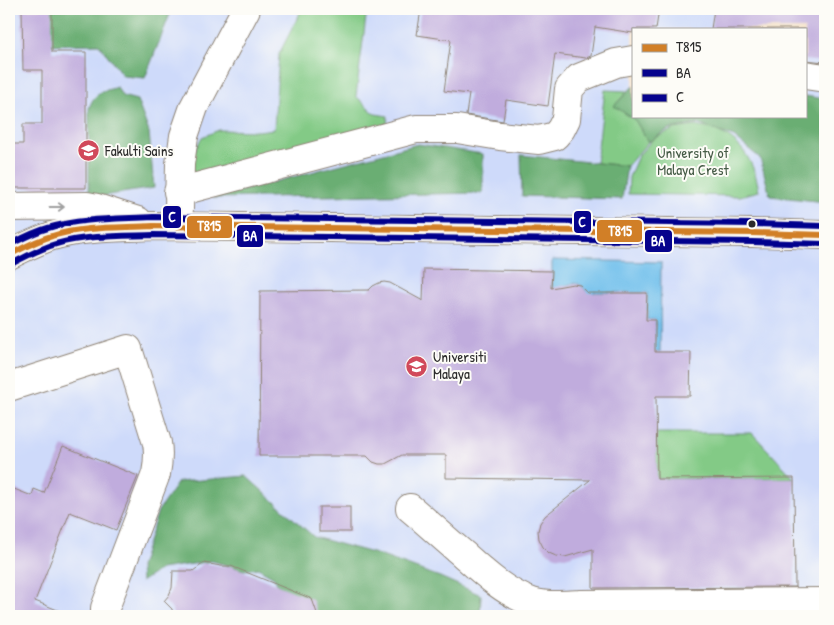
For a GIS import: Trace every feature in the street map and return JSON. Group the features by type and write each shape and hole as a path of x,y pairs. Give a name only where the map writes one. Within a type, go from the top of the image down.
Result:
{"street":[{"path":"166,226 178,192 184,136 194,107 246,9"},
{"path":"178,192 416,129 457,129 539,140 555,136 562,129 566,119 569,89 579,78 616,63 632,60"},
{"path":"806,75 825,78"},
{"path":"9,207 88,206 166,226"},
{"path":"9,255 52,236 70,232 166,226 825,235"},
{"path":"9,387 128,349 159,454 156,474 105,608 105,616"},
{"path":"410,508 490,578 508,591 533,602 566,605 825,602"}],"shaded area":[{"name":"Universiti Malaya","path":"9,9 825,9 825,616 9,616"}],"green space":[{"path":"51,9 172,9 145,78 123,76 99,44 33,45 51,19"},
{"path":"302,9 367,9 356,96 375,114 388,116 387,125 192,174 193,154 202,137 219,130 258,131 274,129 279,54"},
{"path":"117,87 122,96 137,100 149,132 154,188 89,198 89,108 99,93"},
{"path":"632,87 632,118 614,106"},
{"path":"605,90 628,91 614,106 635,120 648,142 627,166 596,163"},
{"path":"806,96 825,99 825,202 770,196 760,158 734,137 698,124 669,129 648,142 632,118 806,118"},
{"name":"University of Malaya Crest","path":"696,126 719,132 742,149 755,172 759,191 740,196 628,194 629,177 638,156 653,139 674,129"},
{"path":"418,144 483,154 483,193 213,198"},
{"path":"521,155 627,166 622,199 522,196"},
{"path":"656,433 752,433 794,478 657,479"},
{"path":"246,476 314,537 376,554 440,577 481,595 480,616 315,616 303,597 278,586 274,577 258,568 244,570 212,561 161,569 141,582 140,567 158,511 178,482"}],"water":[{"path":"552,260 661,262 660,352 646,352 655,340 655,320 647,320 647,293 594,292 593,313 587,293 581,285 569,285 552,292"}],"building":[{"path":"22,9 52,9 52,52 86,52 86,188 9,188 9,144 23,144 23,124 42,124 42,70 23,70"},
{"path":"421,9 659,9 656,28 632,28 632,33 595,27 591,56 586,58 555,54 548,106 506,100 503,121 466,115 469,94 444,91 451,40 417,35"},
{"path":"714,9 825,9 825,62 806,60 806,28 711,28"},
{"path":"424,269 552,271 551,288 573,284 580,285 588,293 647,293 646,320 655,320 655,352 691,352 690,396 656,396 657,479 794,478 795,587 593,588 593,549 565,557 556,556 549,553 543,547 538,531 540,523 545,516 590,480 446,478 446,455 402,455 385,464 373,462 367,456 259,456 260,291 369,290 373,286 384,282 390,283 423,301"},
{"path":"63,446 138,476 116,530 70,512 35,601 70,616 9,616 9,487 32,496 34,489 44,493"},
{"path":"319,507 350,507 350,532 319,532"},
{"path":"204,563 231,566 312,599 318,616 173,616 172,609 164,601 172,588 173,571 193,571"}],"transit line":[{"name":"C","path":"9,245 48,228 73,222 153,217 825,226"},
{"name":"T815","path":"9,255 30,244 77,230 153,226 825,235"},
{"name":"BA","path":"13,263 34,252 68,241 92,237 153,235 825,244"}],"place":[{"name":"Fakulti Sains","path":"89,151"},
{"name":"Universiti Malaya","path":"417,366"}]}
